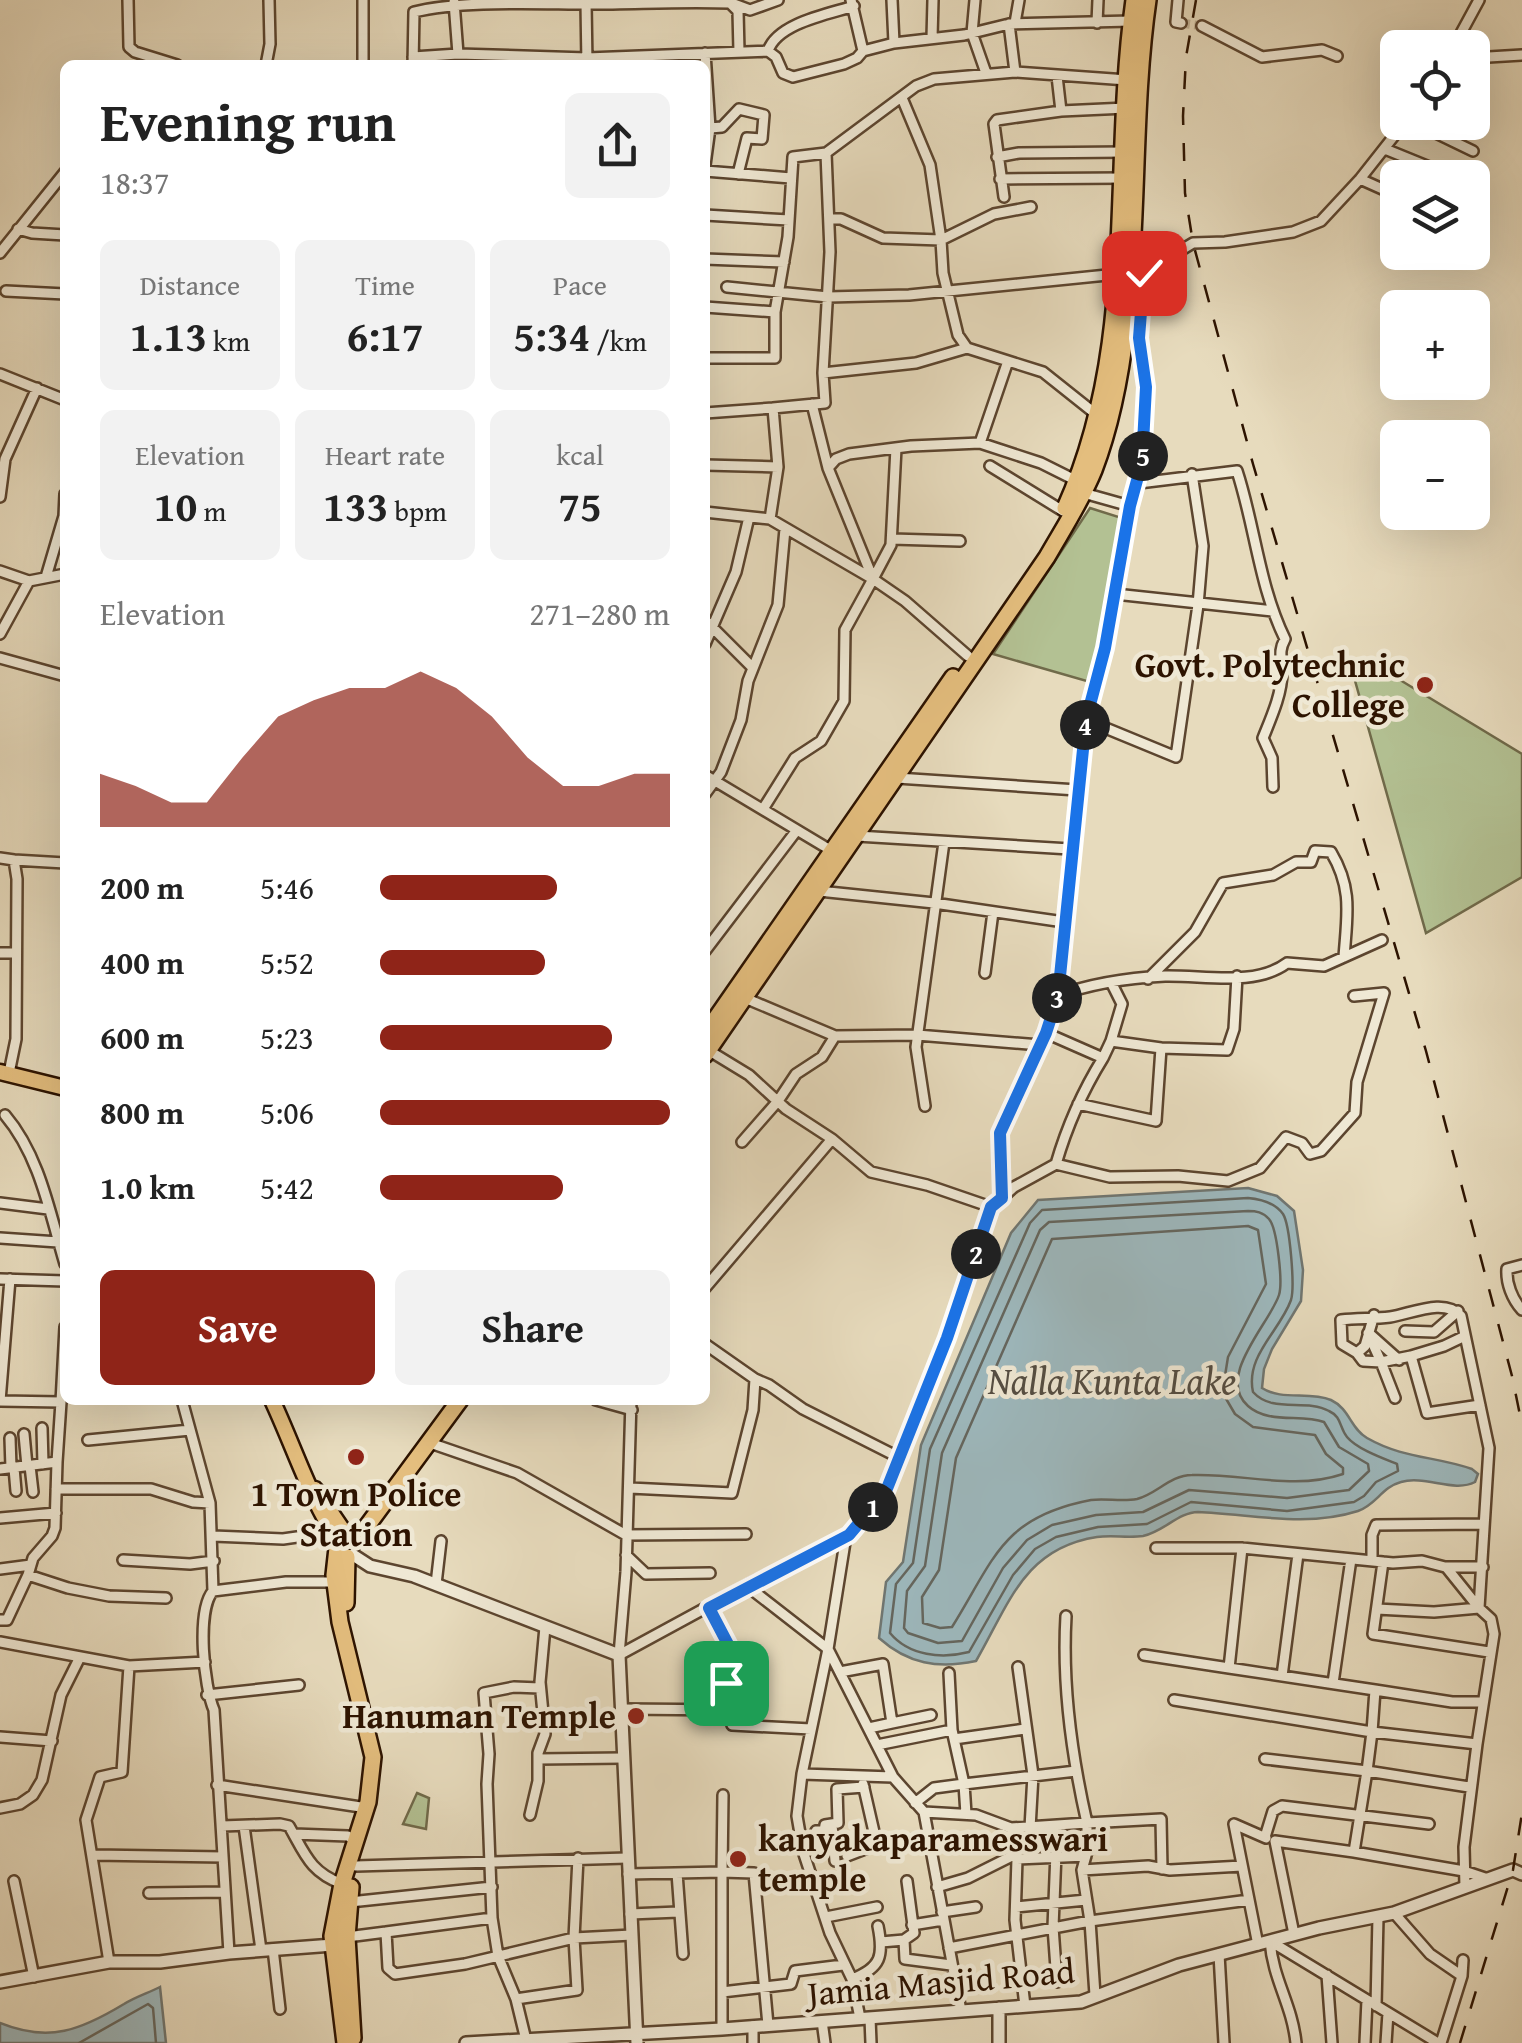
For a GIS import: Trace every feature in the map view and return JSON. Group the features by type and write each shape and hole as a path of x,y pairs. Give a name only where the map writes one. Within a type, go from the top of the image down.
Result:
{"highway":[{"path":"710,1040 832,851 968,656 1098,458 1118,380 1127,80 1134,0"},
{"path":"710,1041 858,836 1047,557 1078,487 1099,417 1123,277 1148,0"},
{"path":"353,2043 336,1910 366,1808 373,1758 350,1671 335,1582 345,1543 444,1405"},
{"path":"345,2043 343,1942 347,1902 380,1792 382,1756 352,1645 345,1543 430,1444 457,1405"}],"main road":[{"path":"5,1072 60,1089"},
{"path":"274,1405 311,1485 329,1506 345,1543"}],"street":[{"path":"128,0 129,47 161,60"},
{"path":"267,60 271,31 269,0"},
{"path":"363,0 363,60"},
{"path":"413,60 414,12 454,2 734,4 750,10 778,0"},
{"path":"892,0 894,43"},
{"path":"932,0 932,38"},
{"path":"975,0 972,33 986,73"},
{"path":"1015,72 1012,24 1020,0"},
{"path":"1097,23 1098,0"},
{"path":"1178,0 1176,22 1181,23"},
{"path":"1462,30 1479,0"},
{"path":"454,2 458,54"},
{"path":"586,2 587,60"},
{"path":"768,51 775,38 788,30 853,3 863,50"},
{"path":"734,4 740,52"},
{"path":"613,60 768,51 776,57 783,74 793,77 844,64 863,50 894,43 1012,24 1131,21"},
{"path":"1202,26 1262,57 1322,50 1337,56"},
{"path":"705,53 705,60"},
{"path":"419,60 458,54 555,60"},
{"path":"1490,57 1522,55"},
{"path":"710,358 775,358 774,312 784,262 792,157 826,152 916,86 934,79 1015,72 1127,80"},
{"path":"1058,76 1061,111"},
{"path":"902,98 930,165 943,273 953,321 968,348"},
{"path":"1004,197 993,130 997,120 1061,111 1126,108"},
{"path":"710,128 722,126 739,109 764,115 762,138 747,138 738,174"},
{"path":"727,288 828,297 909,296 1144,273 1194,243 1292,232 1321,220 1392,140"},
{"path":"1450,140 1473,151"},
{"path":"1385,149 1412,160"},
{"path":"710,413 825,404 830,218 826,152"},
{"path":"997,157 1125,152"},
{"path":"710,169 791,178"},
{"path":"0,253 60,178"},
{"path":"1000,178 1124,178"},
{"path":"1360,179 1380,188"},
{"path":"830,218 883,238 942,240 994,214 1031,207"},
{"path":"710,215 788,220"},
{"path":"18,229 60,235"},
{"path":"710,259 784,262"},
{"path":"1002,1198 1000,1133 1046,1033 1058,996 1086,720 1116,594 1130,506 1139,482 1146,387 1139,338 1144,273"},
{"path":"6,291 60,294"},
{"path":"710,307 774,312"},
{"path":"823,373 916,364 968,348 1042,372 1099,417"},
{"path":"980,442 1008,361"},
{"path":"0,374 60,398"},
{"path":"0,497 5,459 37,388"},
{"path":"812,404 828,468 873,579"},
{"path":"770,520 778,467 773,408"},
{"path":"828,468 836,459 850,454 980,442 1041,462 1078,487 1130,506"},
{"path":"762,809 795,758 821,740 844,702 845,630 887,557 892,539 896,448"},
{"path":"710,465 778,467"},
{"path":"990,466 1063,512"},
{"path":"1139,482 1237,471 1252,517 1261,571 1284,638 1279,650 1282,673 1275,710 1263,738 1272,758 1273,787"},
{"path":"1086,720 1176,757 1203,546 1192,474"},
{"path":"710,513 770,520 873,579 968,656"},
{"path":"710,621 736,572 749,517"},
{"path":"710,778 721,772 741,720 753,668 778,606 784,528"},
{"path":"46,577 60,530"},
{"path":"892,539 960,541"},
{"path":"0,571 29,581 60,575"},
{"path":"0,634 29,581"},
{"path":"1116,594 1273,611"},
{"path":"710,624 753,668"},
{"path":"0,658 60,675"},
{"path":"710,778 832,851"},
{"path":"897,778 1077,790"},
{"path":"710,944 798,830"},
{"path":"858,836 1070,849"},
{"path":"925,1106 916,1047 944,842"},
{"path":"1148,979 1194,932 1223,883 1273,875 1296,862 1311,862 1315,852 1331,852 1345,875 1348,902 1344,957"},
{"path":"0,858 60,863"},
{"path":"5,1072 16,1040 14,860"},
{"path":"819,891 1064,922"},
{"path":"985,973 992,912"},
{"path":"1058,996 1092,983 1272,974 1287,962 1324,966 1382,940"},
{"path":"0,953 16,953"},
{"path":"1111,1041 1161,1048 1228,1050 1234,1029 1237,976"},
{"path":"213,1536 345,1543 370,1566 436,1584 619,1655 846,1536 886,1491 947,1338 991,1207 1056,1164 1078,1104 1111,1041 1122,1004 1111,982"},
{"path":"1056,1164 1110,1177 1178,1176 1228,1181 1260,1168 1286,1137 1302,1143 1310,1154 1321,1151 1355,1113 1357,1082 1384,993 1354,996"},
{"path":"744,998 836,1036 917,1035 1040,1045"},
{"path":"1046,1033 1102,1058"},
{"path":"742,1142 796,1074 822,1057 836,1036"},
{"path":"1078,1104 1156,1121 1161,1048"},
{"path":"710,1049 871,1172 928,1184 991,1207"},
{"path":"5,1115 26,1144 60,1248"},
{"path":"710,1282 832,1139"},
{"path":"0,1203 48,1209"},
{"path":"0,1238 58,1242"},
{"path":"1522,1265 1507,1269 1507,1276 1522,1310"},
{"path":"60,1281 5,1279 0,1401 60,1402"},
{"path":"1458,1311 1431,1308 1383,1318 1341,1320 1342,1344 1358,1353 1363,1362 1381,1362 1399,1360 1465,1336"},
{"path":"1405,1331 1434,1332 1458,1311"},
{"path":"1458,1311 1489,1448 1479,1608"},
{"path":"1358,1353 1365,1346 1374,1316"},
{"path":"1368,1333 1399,1360"},
{"path":"1368,1333 1393,1388"},
{"path":"710,1348 803,1409 898,1457"},
{"path":"1411,1356 1428,1413 1480,1405"},
{"path":"630,1488 732,1493 752,1410 755,1379"},
{"path":"61,1405 52,1536 37,1552 3,1620 0,1642 129,1666 205,1662"},
{"path":"183,1405 210,1504 213,1536 213,1591 204,1614 205,1662 208,1695 214,1710 229,1953"},
{"path":"631,1405 619,1655 637,2038"},
{"path":"42,1428 43,1464"},
{"path":"88,1440 190,1430"},
{"path":"24,1434 32,1492"},
{"path":"10,1438 8,1468 16,1491"},
{"path":"430,1444 517,1473 626,1535 746,1534"},
{"path":"8,1468 57,1462"},
{"path":"56,1489 151,1489 210,1504"},
{"path":"0,1518 56,1513"},
{"path":"1482,1524 1376,1525 1372,1535 1377,1561 1373,1634 1490,1652"},
{"path":"846,1536 796,1816 803,1851 843,1965 852,1980 871,2043"},
{"path":"436,1584 442,1541"},
{"path":"1156,1548 1242,1548 1483,1567"},
{"path":"1229,1668 1242,1548"},
{"path":"626,1554 646,1574 710,1572"},
{"path":"1282,1676 1298,1554"},
{"path":"1333,1682 1351,1559"},
{"path":"123,1560 214,1562"},
{"path":"1445,1567 1494,1626 1469,1788 1464,1887"},
{"path":"0,1568 29,1570 68,1588 109,1596 166,1598"},
{"path":"213,1591 286,1582 335,1582"},
{"path":"747,1586 828,1649 893,1778 924,1812 961,2011"},
{"path":"709,1608 731,1650 724,1711"},
{"path":"1376,1609 1434,1612 1479,1608"},
{"path":"1066,1616 1063,1658 1076,1771 1087,1824 1082,1870 1095,1995"},
{"path":"530,1815 545,1734 540,1688 544,1626"},
{"path":"1144,1655 1464,1703 1483,1702"},
{"path":"0,1808 20,1804 33,1795 42,1780 61,1695 79,1659"},
{"path":"840,1672 883,1664 892,1723"},
{"path":"109,1962 86,1813 100,1776 122,1772 129,1666"},
{"path":"1018,1668 1033,1775 1030,1828"},
{"path":"949,1673 953,1735 966,1814"},
{"path":"208,1695 300,1685"},
{"path":"526,2040 516,1999 498,1956 492,1918 484,1693 514,1687 540,1688"},
{"path":"1354,1852 1375,1690"},
{"path":"1174,1700 1372,1732 1477,1744"},
{"path":"622,1709 736,1710 732,1724 811,1729"},
{"path":"869,1728 931,1714"},
{"path":"878,1745 1025,1729"},
{"path":"0,1736 52,1741"},
{"path":"538,1759 624,1758"},
{"path":"1265,1759 1469,1788"},
{"path":"915,1802 934,1788 1076,1771"},
{"path":"802,1774 863,1781"},
{"path":"803,1851 817,1838 816,1831 838,1823 837,1789 893,1778"},
{"path":"863,1781 877,1845"},
{"path":"218,1785 366,1808"},
{"path":"722,2028 723,1795"},
{"path":"1294,1934 1270,1839 1276,1807 1429,1824"},
{"path":"924,1812 966,1814 1011,1828 1161,1819 1162,1869"},
{"path":"832,1824 835,1860"},
{"path":"1296,2043 1293,2014 1272,1968 1249,1900 1234,1824 1270,1839 1464,1871 1488,1879"},
{"path":"222,1826 289,1826 308,1861 330,1880 342,1884"},
{"path":"244,1826 280,2009"},
{"path":"1011,1828 1024,2006"},
{"path":"1058,1828 1053,1927 1058,1982"},
{"path":"294,1834 348,1836 356,1842"},
{"path":"847,1856 886,1841 931,1839"},
{"path":"93,1855 223,1857"},
{"path":"937,1888 1016,1857 1086,1856"},
{"path":"516,1999 576,1990 578,1858"},
{"path":"356,1866 627,1858"},
{"path":"1082,1870 1242,1866"},
{"name":"Jamia Masjid Road","path":"466,2043 637,2038 722,2028 1080,2002 1149,1975 1220,1954 1394,1913 1512,1870 1522,1874"},
{"path":"677,1873 683,1954"},
{"path":"628,1874 754,1873 768,2025"},
{"path":"881,1942 904,1940 914,1933 907,1881"},
{"path":"14,1882 34,1977"},
{"path":"347,1902 492,1887"},
{"path":"148,1893 225,1892"},
{"path":"1016,1907 1086,1900"},
{"path":"949,1948 1090,1921 1249,1900"},
{"path":"912,1925 976,1907"},
{"path":"826,1917 877,1908"},
{"path":"630,1914 678,1912"},
{"path":"1394,1913 1430,1954 1462,1976"},
{"path":"1365,2043 1378,1917"},
{"path":"0,1982 109,1962 160,1962 343,1942 386,1932 492,1918"},
{"path":"852,1980 870,1973 880,1960 878,1926"},
{"path":"386,1932 388,1968 396,1974 465,1964 574,1938 632,1935"},
{"path":"904,1940 905,1959 951,1965"},
{"path":"1264,1943 1440,2043 1464,1960"},
{"path":"1220,1954 1224,2043"},
{"path":"722,1992 791,1984 795,1971 843,1965"},
{"path":"1327,1976 1332,2043"},
{"path":"999,2008 999,2043"},
{"path":"1386,2043 1388,2013"},
{"path":"822,2021 825,2043"},
{"path":"753,2026 753,2043"}],"green space":[{"path":"1090,508 1125,519 1090,682 993,654"},
{"path":"1377,666 1522,754 1522,877 1426,933 1352,670"},
{"path":"417,1793 429,1798 426,1829 403,1824"}],"water":[{"name":"Nalla Kunta Lake","path":"1248,1188 1277,1196 1294,1211 1303,1270 1301,1301 1272,1349 1262,1388 1278,1394 1331,1400 1367,1438 1394,1450 1472,1469 1478,1474 1475,1482 1458,1486 1401,1482 1364,1508 1338,1516 1278,1519 1198,1512 1143,1536 1097,1537 1072,1543 1035,1566 1010,1600 976,1661 936,1664 912,1659 890,1647 879,1638 886,1582 903,1562 921,1445 1011,1233 1038,1200"},
{"path":"160,1987 166,2043 0,2043 0,2023 34,2032 64,2031"}],"tunnel":[{"path":"1181,23 1202,26"}],"railway":[{"path":"1196,0 1186,57 1183,116 1185,193 1193,243 1253,464 1426,1051 1522,1425"},
{"path":"1460,2043 1513,1870 1522,1813"}],"place":[{"name":"Govt. Polytechnic College","path":"1425,685"},
{"name":"1 Town Police Station","path":"356,1457"},
{"name":"Hanuman Temple","path":"636,1716"},
{"name":"kanyakaparamesswari temple","path":"738,1859"}],"route":[{"path":"726,1683 731,1650 709,1608 849,1535 886,1491 947,1338 991,1207 1002,1198 1000,1133 1046,1033 1058,996 1086,720 1105,648 1130,506 1139,482 1146,387 1139,338 1144,273"}]}
